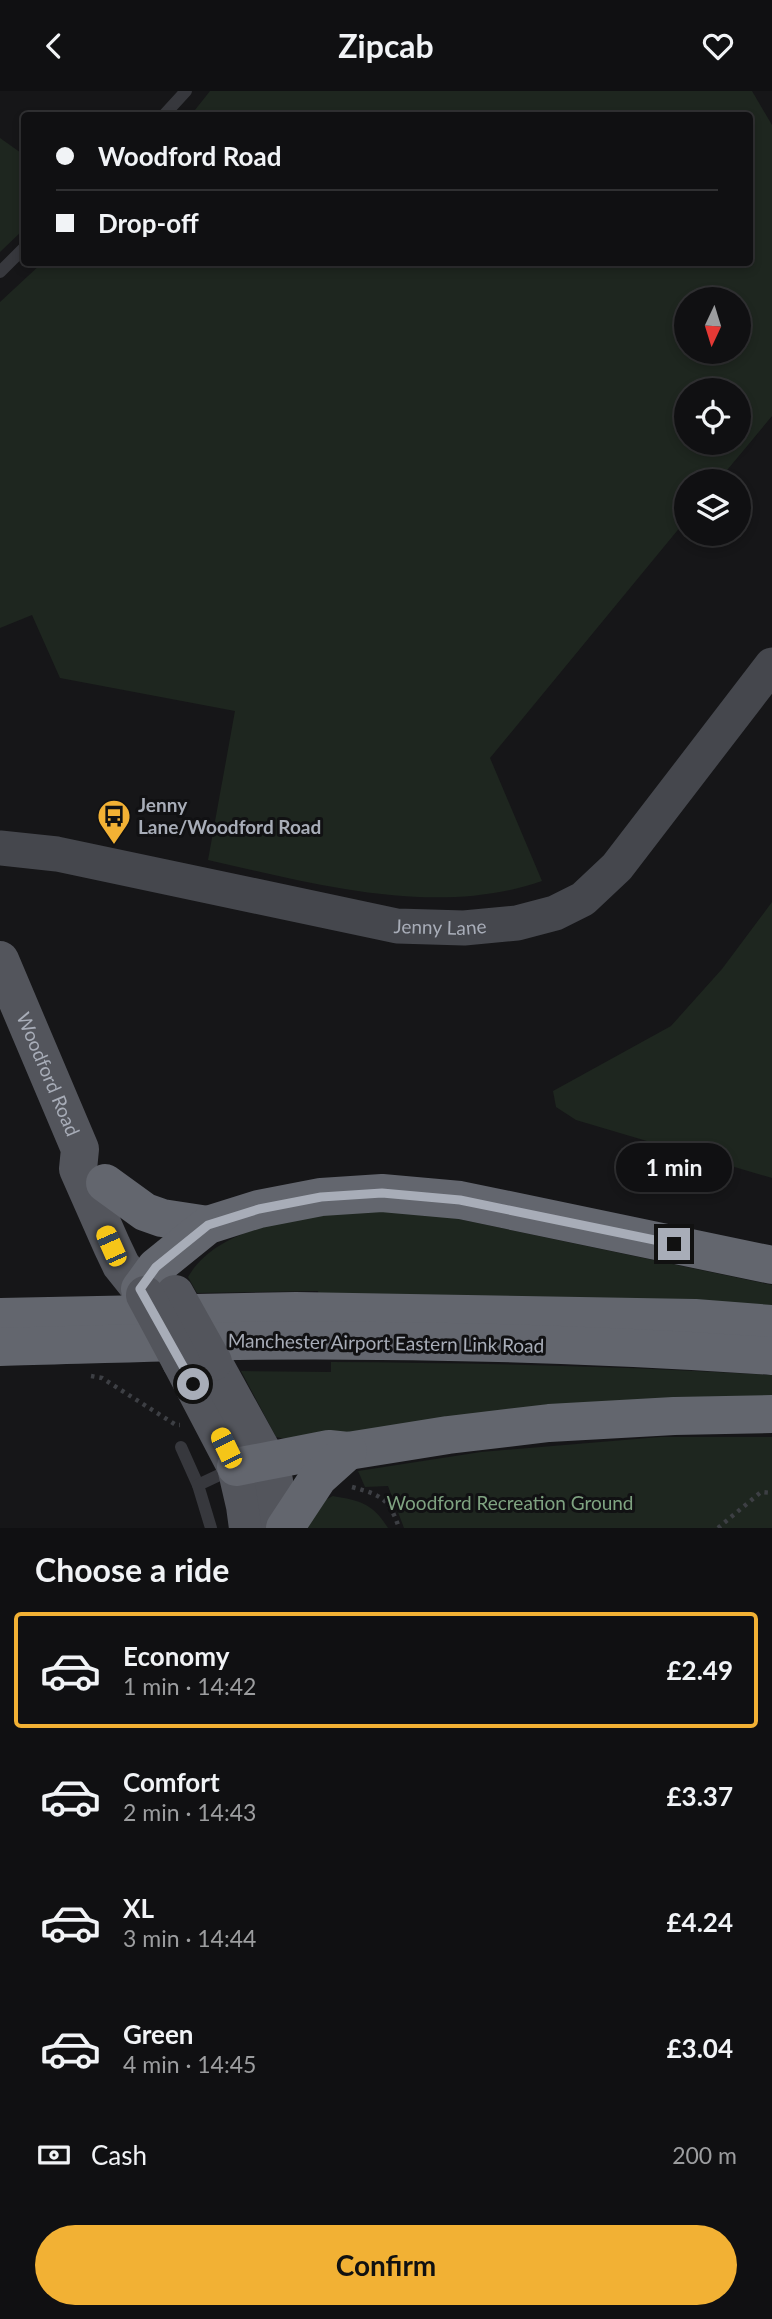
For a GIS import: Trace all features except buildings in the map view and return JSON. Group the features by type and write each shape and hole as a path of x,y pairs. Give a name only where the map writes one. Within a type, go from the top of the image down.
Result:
{"highway":[{"path":"105,1183 145,1212 162,1218 208,1225 259,1209 321,1197 382,1193 460,1200 772,1265"},
{"path":"154,1286 208,1225"},
{"name":"Manchester Airport Eastern Link Road","path":"0,1317 296,1311 695,1318 772,1324"},
{"name":"Manchester Airport Eastern Link Road","path":"0,1347 240,1341 356,1342 544,1345 772,1356"},
{"path":"283,1528 318,1478 448,1435 550,1423 772,1414"},
{"path":"251,1464 329,1449 348,1469"}],"main road":[{"name":"Woodford Road","path":"0,960 80,1149 78,1169 121,1265 154,1286"},
{"name":"Woodford Road","path":"80,1149 97,1160 105,1183 137,1244 154,1286 251,1464 274,1481 283,1528"},
{"name":"Woodford Road","path":"248,1528 245,1506 251,1464"}],"street":[{"name":"Jenny Lane","path":"0,848 57,854 397,926 464,928 517,923 555,913 583,899 617,867 772,665"}],"lane":[{"path":"167,112 186,91"},
{"path":"0,272 21,251"},
{"path":"181,1447 198,1485 211,1528"},
{"path":"198,1485 251,1464"}],"path":[{"path":"80,1375 102,1378 176,1425 186,1425"},
{"path":"348,1469 392,1509 399,1528"},
{"path":"718,1528 761,1492 772,1493"}],"green space":[{"path":"210,91 752,91 772,125 772,416 751,441 751,378 674,378 674,455 740,455 728,469 674,469 674,535 490,758 542,881 502,892 460,897 418,897 332,887 208,860 235,711 60,678 32,615 0,628 0,302 39,266 753,266 753,112 193,112"},
{"path":"0,138 21,153 21,232 0,252"},
{"path":"772,902 772,1178 576,1120 556,1107 553,1091 671,1026 722,969"},
{"path":"354,1210 430,1213 772,1285 772,1316 319,1303 318,1291 197,1293 188,1277 202,1259 240,1235 262,1227"},
{"path":"331,1362 552,1365 772,1375 772,1407 290,1440 276,1437 241,1371 331,1372"},
{"name":"Woodford Recreation Ground","path":"660,1437 772,1437 772,1528 404,1528 388,1486 365,1487 358,1471 481,1452"},
{"path":"333,1496 371,1508 388,1528 306,1528 325,1500"}],"place":[{"name":"Jenny Lane/Woodford Road","path":"114,846"}],"route":[{"path":"193,1384 140,1289 156,1267 174,1250 208,1225 259,1209 321,1197 382,1193 408,1195 460,1200 674,1244"}]}
